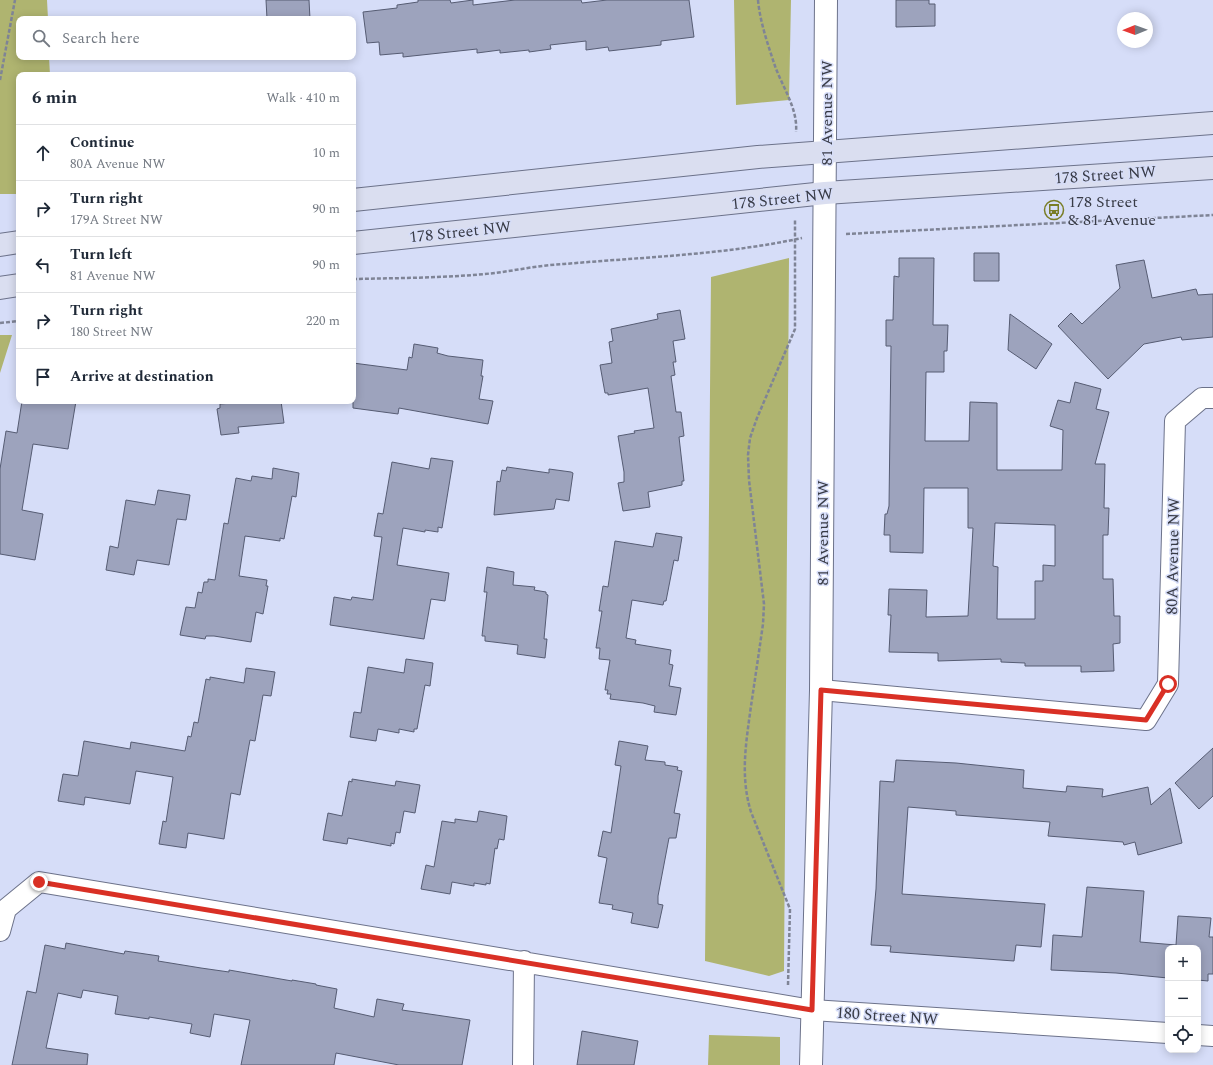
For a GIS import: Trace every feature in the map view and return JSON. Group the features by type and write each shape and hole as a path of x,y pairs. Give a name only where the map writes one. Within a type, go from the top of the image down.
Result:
{"main road":[{"path":"356,200 826,151 1213,123"},
{"name":"178 Street NW","path":"356,244 794,197 825,192 1213,168"},
{"path":"0,245 16,242"},
{"path":"0,288 16,286"}],"street":[{"name":"81 Avenue NW","path":"811,1065 821,690 826,0"},
{"name":"80A Avenue NW","path":"821,690 1146,720 1168,684 1175,421 1207,398"},
{"name":"180 Street NW","path":"0,931 6,909 39,882 524,961 812,1010 1165,1033"},
{"path":"523,1065 524,961"},
{"path":"1201,1035 1213,1036"}],"path":[{"path":"0,80 15,0"},
{"path":"758,0 759,12 775,65 797,119 794,154"},
{"path":"787,1006 790,909 751,812 747,798 744,776 744,753 763,624 764,604 749,480 748,455 750,438 757,418 795,329 796,240 794,197"},
{"path":"356,279 424,278 495,273 562,264 702,254 771,245 824,233 868,234 1213,215"},
{"path":"0,323 16,321"}],"green space":[{"path":"0,0 47,0 48,16 16,16 16,60 49,60 50,72 16,72 16,194 0,194"},
{"path":"734,0 791,0 789,100 736,105"},
{"path":"789,258 784,971 769,976 705,961 711,277"},
{"path":"0,335 12,335 0,373"},
{"path":"709,1035 780,1037 780,1065 708,1065"}],"building":[{"path":"266,0 309,0 310,16 267,16"},
{"path":"418,0 450,0 451,3 473,0 473,5 515,0 581,0 582,3 607,0 689,0 694,37 661,41 661,45 609,51 608,47 586,50 586,41 550,45 551,49 529,52 529,50 500,53 500,50 477,53 477,49 403,57 403,53 380,55 379,42 367,43 363,12 397,8 397,5 418,2"},
{"path":"896,0 929,0 929,4 935,4 935,26 896,27"},
{"path":"974,253 999,253 999,281 974,281"},
{"path":"899,258 934,258 933,325 948,325 947,351 944,351 944,372 926,372 925,441 969,441 970,402 997,403 997,470 1062,470 1063,430 1050,426 1058,400 1070,403 1075,382 1101,389 1096,409 1109,412 1095,464 1105,464 1104,508 1109,508 1108,535 1103,535 1103,579 1113,579 1114,616 1120,616 1120,643 1113,644 1114,671 1081,672 1081,666 1025,666 1025,663 1001,662 1001,659 938,661 938,653 889,652 891,615 888,615 889,589 927,590 926,617 968,616 973,528 968,528 968,488 924,488 923,553 890,552 890,535 884,535 885,514 887,514 889,506 891,346 886,346 886,320 893,320 894,276 899,277","holes":["995,523 1055,525 1055,566 1043,565 1043,581 1035,581 1035,619 997,619 998,567 993,566"]},
{"path":"1144,260 1152,298 1196,289 1198,295 1213,294 1213,337 1182,340 1181,337 1144,344 1108,379 1058,326 1071,313 1082,324 1120,288 1116,265"},
{"path":"680,310 685,339 673,341 676,362 673,362 675,375 671,376 676,412 681,412 684,436 679,437 684,481 682,481 682,485 648,492 650,507 623,511 618,483 624,482 624,472 618,436 635,433 634,431 654,428 648,388 608,395 608,393 605,393 600,365 612,363 609,342 613,341 611,329 658,319 657,314"},
{"path":"1010,314 1052,344 1036,369 1008,350"},
{"path":"414,344 438,348 437,353 448,356 483,360 481,376 483,376 479,399 493,401 488,424 399,408 398,414 353,408 353,404 356,404 356,363 407,370 409,357 412,358"},
{"path":"22,404 76,404 68,449 33,444 22,510 43,514 35,560 0,554 0,469 6,431 17,433"},
{"path":"220,404 281,404 284,423 238,427 239,433 221,435 217,409 220,408"},
{"path":"431,458 453,461 442,528 438,527 438,532 425,530 425,532 403,528 397,565 449,573 445,601 431,599 424,639 330,625 334,597 351,600 352,597 373,600 382,537 374,536 378,513 383,514 392,462 429,469"},
{"path":"507,467 549,473 549,469 573,473 569,501 556,499 554,509 494,515 497,481 500,482 502,470 506,471"},
{"path":"273,468 299,473 296,497 292,496 284,539 280,538 280,541 245,536 239,576 267,580 266,586 268,586 263,614 256,612 251,642 214,636 206,636 205,639 180,635 186,607 195,608 198,592 202,593 204,582 208,582 208,579 215,580 224,523 228,524 236,478 251,481 252,476 272,479"},
{"path":"158,490 190,495 186,520 177,519 169,565 137,560 134,575 106,570 110,546 118,548 126,500 155,505"},
{"path":"656,533 682,537 678,561 674,560 666,601 664,601 663,605 632,600 626,638 636,640 635,644 671,650 669,664 673,665 669,686 681,688 676,715 654,712 655,706 643,703 610,699 611,694 607,694 608,690 605,690 610,660 599,659 600,648 596,648 602,611 599,611 603,586 608,587 615,541 653,547"},
{"path":"487,567 514,572 513,585 535,587 534,590 546,592 548,595 544,639 547,639 545,658 517,654 518,645 485,641 485,636 482,636 487,592 484,592"},
{"path":"406,659 433,663 430,686 425,685 417,729 414,729 414,732 399,729 399,733 378,729 376,741 350,737 354,712 361,713 368,667 404,673"},
{"path":"246,668 275,672 271,696 263,695 255,741 250,740 240,795 231,793 224,839 188,833 186,848 159,844 163,821 166,822 173,777 136,771 130,804 85,797 84,805 58,801 63,774 78,776 84,741 130,749 131,742 185,751 188,736 191,737 194,722 198,723 206,679 210,680 210,677 244,683"},
{"path":"619,741 648,746 645,760 665,762 665,765 678,767 677,770 682,771 674,813 680,814 676,838 669,838 658,896 658,904 663,905 658,928 631,923 633,913 612,909 613,905 599,903 607,858 598,856 603,831 611,833 621,766 615,765"},
{"path":"1213,748 1213,796 1199,809 1175,783"},
{"path":"896,760 956,763 1024,770 1023,788 1066,792 1067,786 1103,789 1102,797 1148,787 1151,805 1170,788 1182,843 1138,855 1135,842 1124,845 1123,842 1048,836 1050,822 956,815 956,811 908,807 902,894 1045,904 1041,947 1016,945 1014,961 890,952 891,946 871,945 876,889 880,781 894,782"},
{"path":"352,779 395,786 396,781 420,785 415,813 404,811 400,833 396,832 394,844 391,843 391,846 348,838 347,844 323,840 328,813 342,816 349,781 352,782"},
{"path":"479,811 507,816 504,840 499,839 497,849 495,848 490,884 486,883 486,885 474,883 474,886 452,882 450,894 421,889 426,865 434,867 442,821 455,823 455,819 477,822"},
{"path":"1087,887 1144,891 1140,942 1176,945 1165,945 1165,978 1116,973 1051,970 1053,935 1082,937"},
{"path":"1178,916 1211,918 1209,937 1213,937 1213,974 1208,974 1208,981 1201,980 1201,945 1176,945"},
{"path":"66,943 124,954 125,951 159,956 158,961 229,972 229,970 316,984 337,989 334,1008 374,1017 377,999 404,1004 402,1010 470,1020 462,1065 399,1065 336,1053 334,1065 241,1065 250,1020 214,1014 210,1037 190,1033 192,1024 149,1017 149,1019 115,1014 118,996 83,990 81,998 58,993 46,1048 88,1054 87,1065 12,1065 27,991 36,993 45,945 65,949"},
{"path":"582,1031 638,1041 634,1065 577,1065"}],"place":[{"name":"178 Street & 81 Avenue","path":"1054,210"}],"route":[{"path":"39,882 524,961 812,1010 821,690 1146,720 1168,684"}]}
